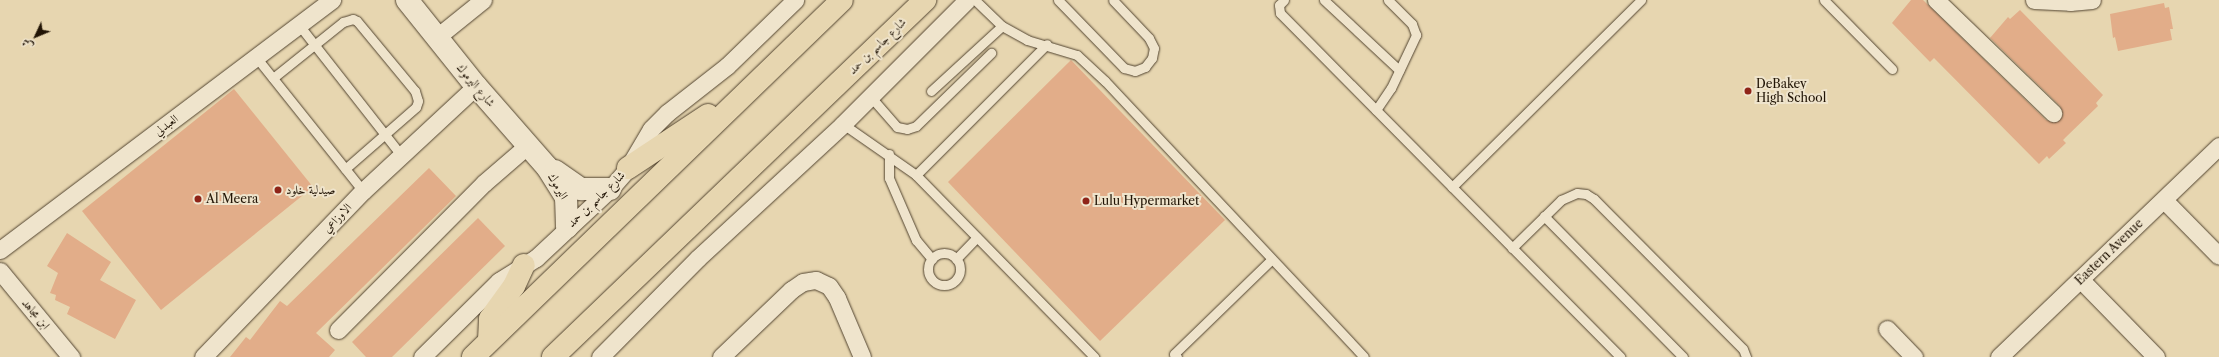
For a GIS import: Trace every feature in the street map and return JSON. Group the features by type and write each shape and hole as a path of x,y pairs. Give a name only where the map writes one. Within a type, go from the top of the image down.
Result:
{"main road":[{"path":"474,357 489,340 842,0"},
{"name":"شارع جاسم بن حمد","path":"555,355 925,0"},
{"path":"628,168 711,113 731,107"},
{"path":"489,340 490,319 514,286 524,265"}],"street":[{"name":"العبدلي","path":"0,250 332,0"},
{"name":"شارع اليرموك","path":"407,0 476,86 547,167"},
{"path":"437,37 483,0"},
{"name":"شارع جاسم بن حمد","path":"422,357 499,281 536,258 567,227 610,189 628,168 643,140 667,113 727,66 795,0"},
{"path":"600,357 698,258 843,124 967,0"},
{"path":"1936,0 2053,113"},
{"path":"2034,0 2070,2 2092,0"},
{"name":"الاوزاعي","path":"203,357 362,191 476,86"},
{"path":"338,330 484,183 528,145"},
{"name":"Eastern Avenue","path":"1999,357 2219,146"},
{"name":"اليرموك","path":"547,167 581,189 610,189"},
{"name":"اليرموك","path":"547,167 566,197 567,227"},
{"path":"2164,200 2219,256"},
{"name":"ابن مجاهد","path":"2,277 71,357"},
{"path":"2080,279 2156,357"},
{"path":"720,357 791,290 802,282 816,280 829,286 837,298 862,357"},
{"path":"1887,328 1914,357"}],"lane":[{"path":"975,0 1002,26 1027,40 1047,44 1077,55 1105,81 1364,357"},
{"path":"1058,0 1124,68 1135,71 1145,68 1152,58 1154,48 1148,38 1113,0"},
{"path":"1284,0 1279,5 1280,13 1620,357"},
{"path":"1324,0 1399,70"},
{"path":"1376,110 1391,88 1416,31 1412,24 1388,0"},
{"path":"1452,187 1641,0"},
{"path":"1824,0 1892,69"},
{"path":"273,78 348,19 357,21 415,91 418,101 416,106 345,169"},
{"path":"298,25 402,155"},
{"path":"931,91 1002,26"},
{"path":"916,175 1047,44"},
{"path":"870,96 897,127 907,129 916,126 991,53"},
{"path":"256,57 362,191"},
{"path":"843,124 889,154 916,175 977,237 1089,356"},
{"path":"889,154 889,178 916,240 932,259"},
{"path":"1512,248 1544,216 1568,195 1577,193 1594,199 1743,349 1746,357"},
{"path":"1544,216 1683,357"},
{"path":"956,259 977,237"},
{"path":"941,254 956,259 959,275 952,283 943,285 930,278 928,268 932,259 941,254"},
{"path":"1173,356 1272,259"}],"building":[{"path":"1911,0 1923,0 2046,120 2056,122 2063,115 2060,106 1990,38 2008,17 2010,19 2020,10 2103,95 2096,103 2098,106 2063,140 2066,143 2049,159 2047,156 2039,164 1934,58 1930,62 1892,23"},
{"path":"2164,3 2165,8 2169,7 2173,29 2170,29 2172,40 2118,51 2115,37 2113,38 2110,14"},
{"name":"Lulu Hypermarket","path":"1071,60 1225,220 1100,341 948,182"},
{"name":"Al Meera","path":"234,89 313,187 161,310 82,211"},
{"path":"429,168 456,196 316,333 335,350 329,357 230,357 246,337 250,340 280,301 287,306"},
{"path":"478,218 505,246 392,357 366,357 352,342"},
{"path":"67,233 111,262 100,280 136,300 115,339 67,314 70,307 55,300 56,295 50,293 58,273 47,266"}],"place":[{"name":"DeBakey High School","path":"1748,91"},
{"name":"صيدلية خلود","path":"278,190"},
{"name":"Al Meera","path":"198,199"},
{"name":"Lulu Hypermarket","path":"1086,201"}]}
